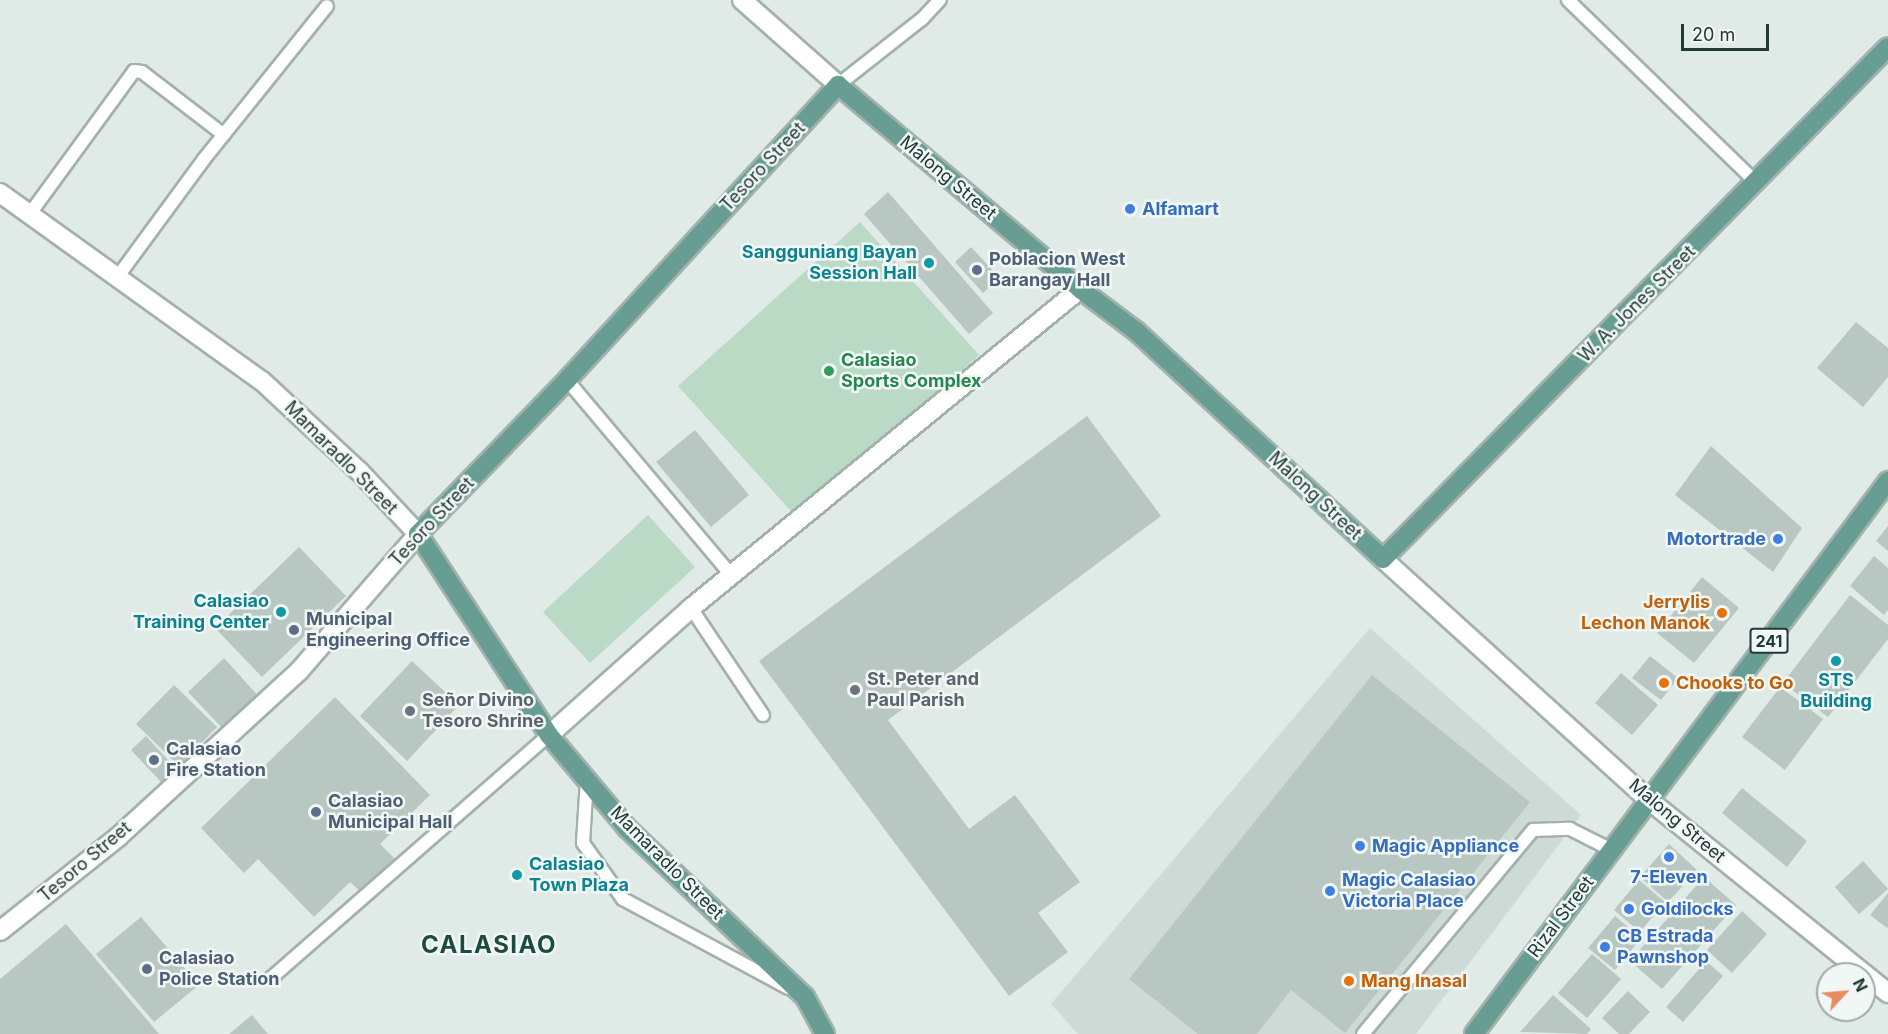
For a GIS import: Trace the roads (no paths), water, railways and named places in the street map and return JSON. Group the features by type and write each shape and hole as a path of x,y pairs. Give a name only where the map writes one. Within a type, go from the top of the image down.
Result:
{"main road":[{"name":"W. A. Jones Street","path":"1383,559 1758,183 1888,47"},
{"name":"Malong Street","path":"838,85 1080,289 1136,331 1383,559"},
{"name":"Tesoro Street","path":"418,534 567,380 838,85"},
{"name":"241","path":"1650,801 1888,481"},
{"name":"Mamaradlo Street","path":"418,534 549,735 627,828 805,997 825,1034"},
{"name":"Rizal Street","path":"1474,1034 1650,801"}],"street":[{"name":"Malong Street","path":"742,0 838,85"},
{"name":"Mamaradlo Street","path":"0,193 116,279 262,381 359,471 418,534"},
{"path":"549,735 731,575 1080,289"},
{"name":"Tesoro Street","path":"0,931 118,837 299,671 418,534"},
{"name":"Malong Street","path":"1383,559 1650,801 1888,993"}],"lane":[{"path":"838,85 922,19 940,0"},
{"path":"1568,0 1758,183"},
{"path":"116,279 224,135 327,6"},
{"path":"29,215 134,71 142,72 224,135"},
{"path":"567,380 731,575"},
{"path":"691,609 763,715"},
{"path":"270,979 549,735"},
{"path":"587,779 583,843 623,899 805,997"},
{"path":"1363,1034 1533,830 1570,829 1612,850"}],"place":[{"name":"Alfamart","path":"1130,209"},
{"name":"Sangguniang Bayan Session Hall","path":"929,263"},
{"name":"Poblacion West Barangay Hall","path":"977,270"},
{"name":"Calasiao Sports Complex","path":"829,371"},
{"name":"Motortrade","path":"1778,539"},
{"name":"Calasiao Training Center","path":"281,612"},
{"name":"Jerrylis Lechon Manok","path":"1722,613"},
{"name":"Municipal Engineering Office","path":"294,630"},
{"name":"STS Building","path":"1836,661"},
{"name":"Chooks to Go","path":"1664,683"},
{"name":"St. Peter and Paul Parish","path":"855,690"},
{"name":"Señor Divino Tesoro Shrine","path":"410,711"},
{"name":"Calasiao Fire Station","path":"154,760"},
{"name":"Calasiao Municipal Hall","path":"316,812"},
{"name":"Magic Appliance","path":"1360,846"},
{"name":"7-Eleven","path":"1669,857"},
{"name":"Calasiao Town Plaza","path":"517,875"},
{"name":"Magic Calasiao Victoria Place","path":"1330,891"},
{"name":"Goldilocks","path":"1629,909"},
{"name":"CB Estrada Pawnshop","path":"1605,947"},
{"name":"Calasiao Police Station","path":"147,969"},
{"name":"Mang Inasal","path":"1349,981"}],"district":[{"name":"CALASIAO","path":"489,945"}]}
